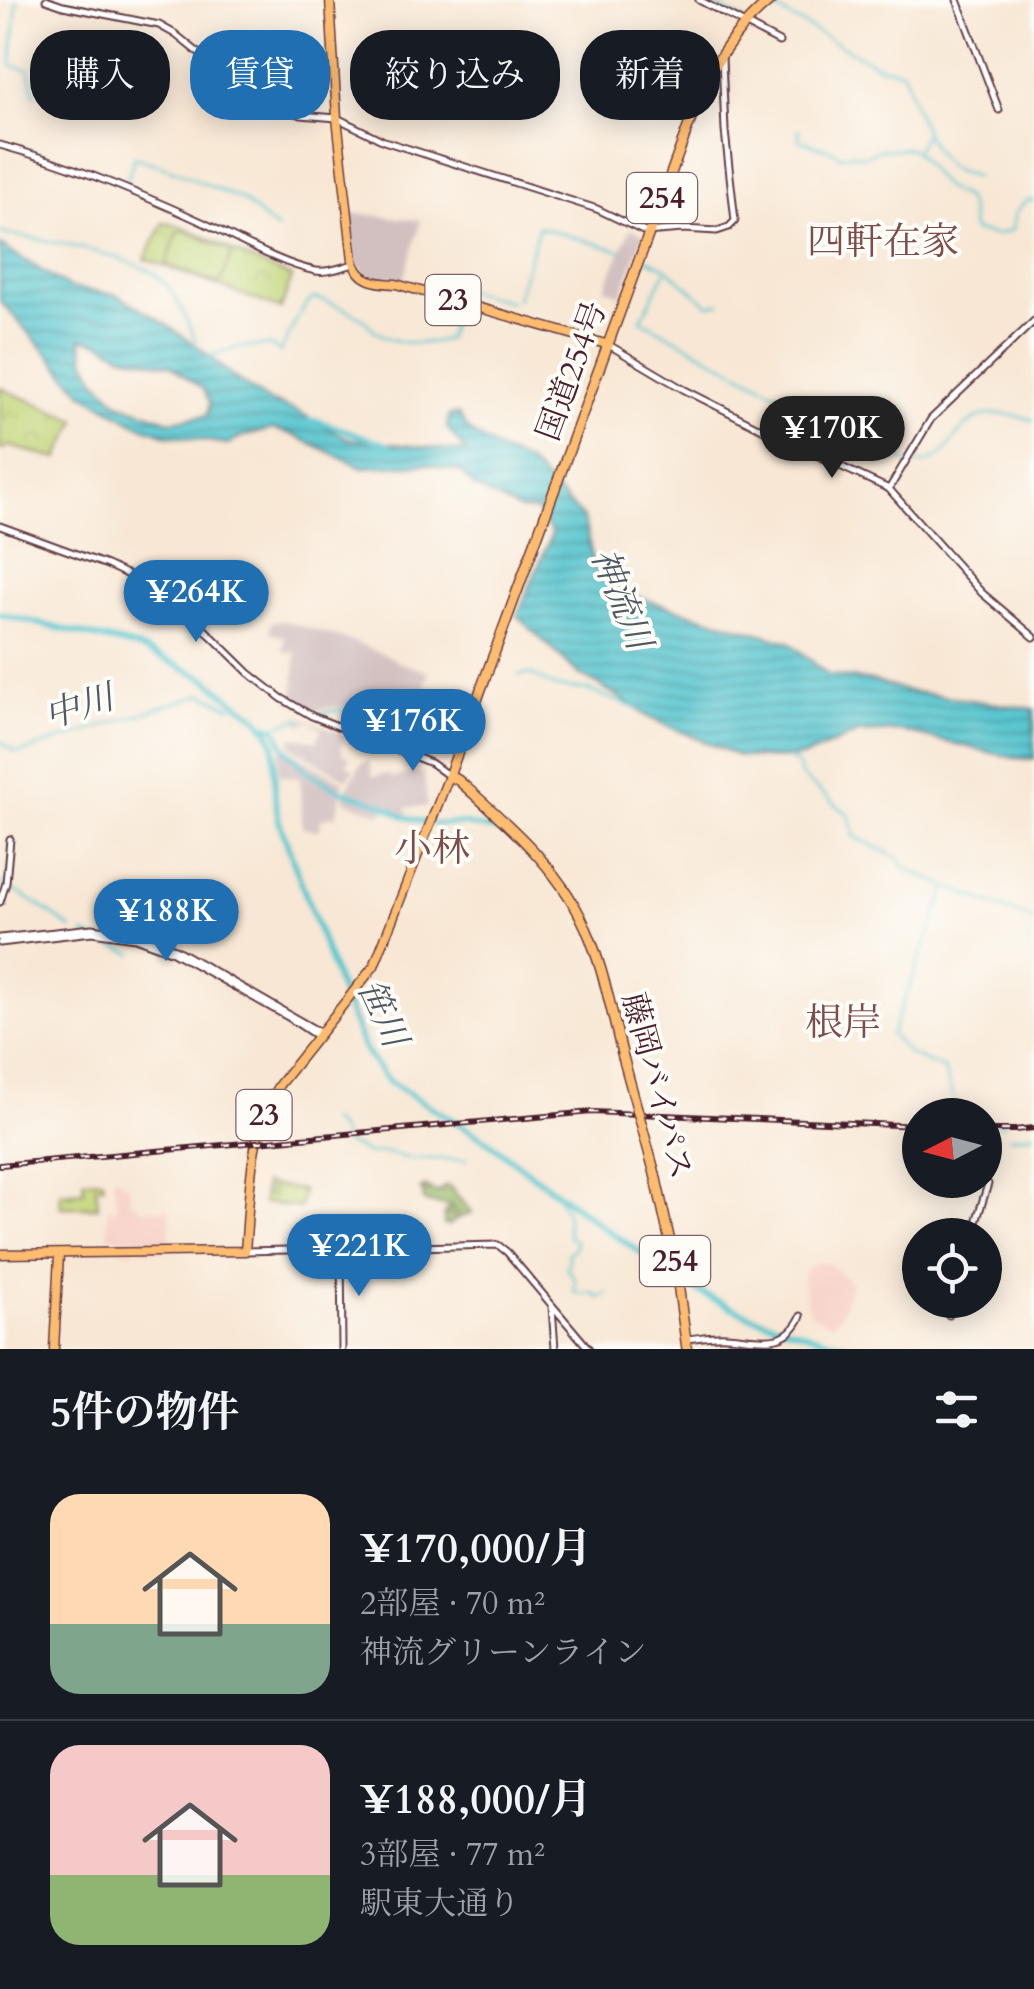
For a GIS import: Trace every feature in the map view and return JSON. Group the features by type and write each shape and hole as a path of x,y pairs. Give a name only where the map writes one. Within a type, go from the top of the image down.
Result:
{"highway":[{"name":"国道254号","path":"449,776 701,92 744,24 771,0"},
{"name":"藤岡バイパス","path":"449,776 458,780 534,852 564,888 590,936 673,1250 686,1344"}],"main road":[{"path":"330,0 337,118 354,264"},
{"name":"23","path":"354,264 358,274 376,283 396,284 608,347"},
{"name":"23","path":"246,1251 253,1167 264,1114 279,1085 370,972 449,776"},
{"path":"0,1254 246,1251"},
{"path":"54,1349 59,1255"}],"street":[{"path":"46,0 159,26 175,34 242,88 300,115 337,118 384,142 597,209 649,233 717,230 735,221 725,132 722,54"},
{"path":"699,0 779,42"},
{"path":"957,0 999,110"},
{"path":"0,145 122,188 316,271 354,264"},
{"path":"889,489 931,420 1034,321"},
{"path":"608,347 780,438 889,489 982,593 1034,637"},
{"path":"0,526 145,583 187,612 248,673 281,698 312,716 430,763 449,776"},
{"path":"0,902 10,839"},
{"path":"0,940 92,932 135,938 173,952 320,1035"},
{"path":"246,1251 498,1245 589,1349"},
{"path":"341,1250 342,1349"},
{"path":"552,1306 555,1349"},
{"path":"686,1344 728,1336 782,1341 794,1332 801,1316"}],"shaded area":[{"path":"349,213 421,220 404,279 387,282 365,275 355,262"},
{"path":"631,228 644,234 621,295 605,288"},
{"path":"284,621 351,641 429,672 424,686 450,699 417,717 366,717 358,707 349,706 314,712 294,702 296,653 283,652 285,637 270,633 271,622"},
{"path":"306,719 345,735 342,754 349,756 347,765 354,769 347,779 292,747 293,737 317,741 322,728 310,722 299,725 298,721"},
{"path":"438,728 439,739 458,742 449,762 443,764 425,755 428,731"},
{"path":"282,747 344,782 336,817 321,818 320,830 303,829 300,778 279,775"},
{"path":"369,760 373,777 424,773 427,807 408,807 409,817 386,806 382,814 344,801 345,793 365,798 346,791 361,763"},
{"path":"112,1178 120,1178 122,1185 129,1184 131,1203 138,1204 139,1209 170,1209 169,1250 140,1250 140,1240 135,1239 134,1251 120,1251 120,1238 108,1236 107,1209 116,1209"},
{"path":"816,1262 828,1263 850,1282 840,1315 831,1325 811,1314 808,1308 805,1269"}],"green space":[{"path":"163,223 193,231 292,277 281,309 145,259"},
{"path":"185,230 232,252 220,284 166,265 177,234"},
{"path":"0,388 77,420 58,459 9,446 0,450"},
{"path":"102,1179 104,1185 96,1186 98,1207 61,1207 60,1193 84,1191 83,1180"},
{"path":"264,1184 302,1190 300,1208 263,1203"},
{"path":"425,1186 434,1192 450,1187 472,1213 444,1225 449,1206 423,1200 420,1190"}],"water":[{"path":"0,245 70,288 117,295 201,349 267,400 349,439 466,452 447,428 449,415 458,414 470,432 527,462 583,518 596,573 626,594 789,642 828,675 906,691 1034,709 1034,759 1014,758 901,731 858,733 803,757 738,756 650,718 579,674 517,616 552,534 537,511 519,510 474,487 461,472 427,464 362,467 273,429 228,444 167,435 136,424 83,393 0,301","holes":["81,338 123,355 170,365 203,389 210,403 207,415 170,421 119,403 96,379 85,359"]}],"waterway":[{"path":"17,0 12,66 29,69 30,74"},
{"path":"705,0 743,20"},
{"path":"768,7 878,66 903,71 935,151 954,170 976,177"},
{"path":"799,129 799,140 841,156 866,156 878,150 914,151"},
{"path":"925,134 915,152 942,184 966,200 973,231 996,235 1012,230 1015,213 1027,200 1034,201"},
{"path":"0,141 126,185 134,157 242,200 277,230"},
{"path":"516,300 539,227 618,250"},
{"path":"0,233 86,249 150,271 173,293 194,343"},
{"path":"647,259 666,268 709,305 720,303"},
{"path":"665,272 641,320 908,463 922,463 941,455 978,418 1006,414 1034,420"},
{"path":"458,298 463,289 511,302"},
{"path":"207,357 235,348 269,345 280,352 299,316 314,298 359,316 385,337 411,343 447,339 456,306"},
{"name":"神流川","path":"308,421 387,445"},
{"name":"笹川","path":"0,614 140,648 205,678 256,716 274,744 279,821 339,987 362,1043 388,1081 486,1140 697,1291 750,1316 857,1349"},
{"path":"519,675 530,674 556,687 588,690 638,709"},
{"path":"455,702 466,691"},
{"name":"中川","path":"0,741 15,752 23,752 203,694 231,707"},
{"path":"320,713 343,710 359,712 366,720 418,720 451,704"},
{"path":"263,723 275,726 302,718"},
{"path":"264,724 276,729 283,744"},
{"path":"285,748 308,772 342,791"},
{"path":"789,758 798,766 801,776 849,815 855,837 897,857 905,868 944,885"},
{"path":"346,792 426,823"},
{"path":"433,824 462,824 499,831"},
{"path":"0,882 72,929"},
{"path":"953,1098 944,1069 909,1054 891,1035 947,887 1034,920"},
{"path":"84,934 134,954"},
{"path":"330,1121 342,1133"},
{"path":"1009,1137 1034,1134"},
{"path":"342,1135 343,1142 370,1154 467,1160"},
{"path":"560,1196 569,1237 576,1242 568,1253 566,1268 575,1280 573,1290 581,1294 592,1292 599,1298 608,1293"}],"railway":[{"path":"0,1165 592,1112 902,1125"},
{"path":"1002,1130 1034,1128"}],"district":[{"name":"四軒在家","path":"883,242"},
{"name":"小林","path":"432,849"},
{"name":"根岸","path":"843,1023"}]}
